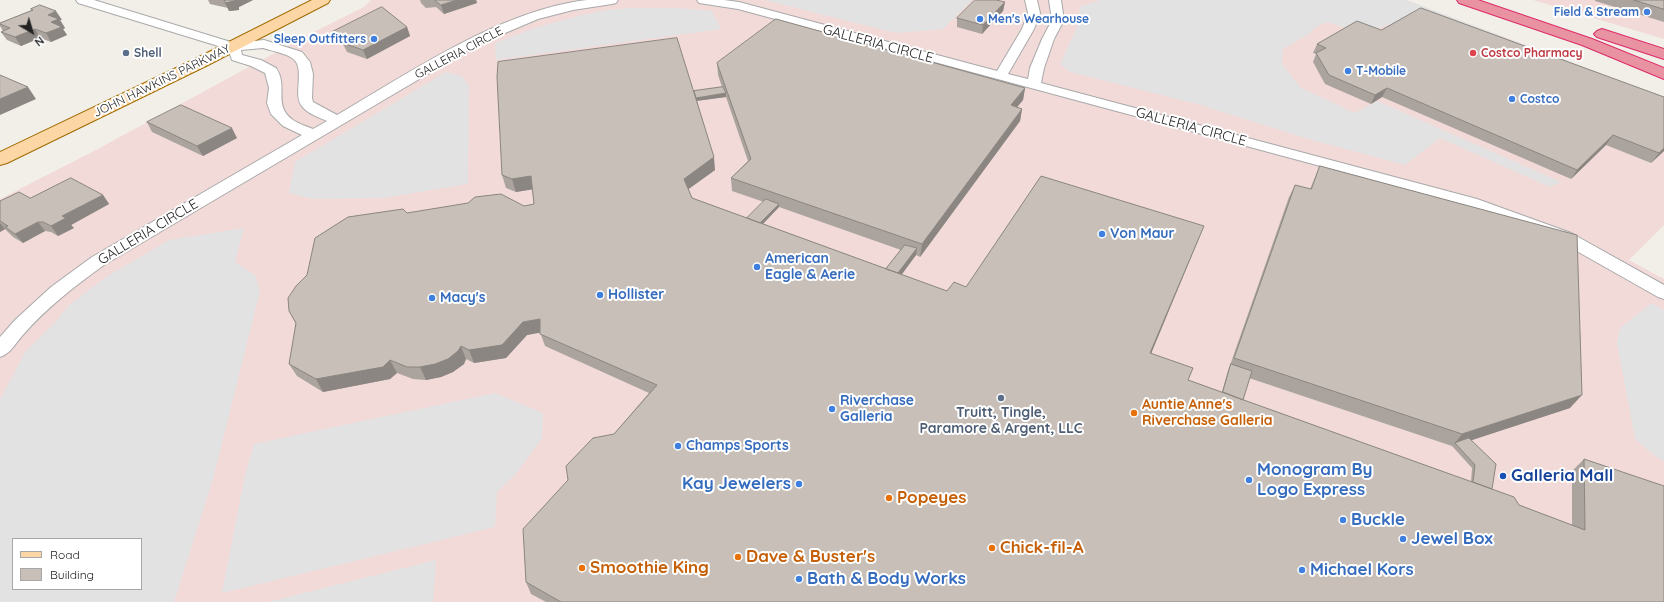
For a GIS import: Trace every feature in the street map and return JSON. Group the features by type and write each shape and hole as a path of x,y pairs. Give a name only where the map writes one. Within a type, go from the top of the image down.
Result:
{"highway":[{"path":"1464,0 1587,42 1664,74"},
{"path":"1496,0 1664,54"}],"main road":[{"name":"JOHN HAWKINS PARKWAY","path":"0,159 233,47 323,0"}],"street":[{"path":"82,0 233,47 264,44 297,55 303,62 306,74 305,98 307,104 336,121"},
{"name":"GALLERIA CIRCLE","path":"0,350 12,334 46,300 98,261 473,42 506,27 555,11 612,0"},
{"name":"GALLERIA CIRCLE","path":"703,0 739,6 1471,202 1565,237 1664,293"},
{"path":"1000,77 1028,29 1034,13 1031,0"},
{"path":"1034,86 1037,68 1048,39 1058,20 1055,0"},
{"path":"233,47 237,57 256,63 271,71 276,88 274,103 278,114 288,123 313,135"}],"shaded area":[{"name":"Riverchase Galleria","path":"371,0 1406,0 1634,86 1664,102 1664,225 1629,260 1664,279 1664,602 0,602 0,199 94,151 308,35 364,7"},
{"path":"765,0 972,0 943,29 896,33"},
{"path":"1100,0 1407,0 1628,85 1417,16 1362,33 1327,22 1316,27 1309,34 1283,49 1282,64 1301,88 1355,113 1377,101 1561,182 1550,187 1440,138 1405,165 1312,140 1197,104 1070,72 1060,64 1076,30 1080,7"},
{"path":"1533,0 1664,0 1664,39"},
{"path":"631,8 678,8 712,11 721,29 496,60 495,43 535,28 578,16 607,10"},
{"path":"446,72 462,76 469,86 468,184 383,198 313,199 289,193 295,162"},
{"path":"244,228 235,262 255,275 260,291 213,479 174,602 0,602 0,400 25,352 54,324 69,305 106,277 169,240"},
{"path":"1652,303 1664,310 1664,461 1655,456 1635,439 1617,343 1620,328"},
{"path":"495,393 543,413 542,438 515,475 497,492 495,527 222,593 245,475 254,444"},
{"path":"436,560 433,602 268,602"}],"building":[{"path":"225,0 235,0 225,3"},
{"path":"435,0 457,0 441,5"},
{"path":"975,0 996,0 1005,2 983,25 957,18"},
{"path":"1634,0 1664,0 1664,9"},
{"path":"40,5 56,11 48,15 59,19 51,22 62,27 46,33 35,29 15,37 1,32 10,28 0,23 33,10 31,9"},
{"path":"382,7 407,27 363,50 343,43 351,39 332,32"},
{"name":"Costco","path":"1421,8 1664,97 1664,148 1659,153 1613,135 1577,170 1387,88 1375,95 1329,75 1316,53 1326,48 1317,44 1357,21 1381,30"},
{"path":"776,19 1025,88 1011,105 1022,109 922,244 731,178 751,159 717,63"},
{"path":"677,38 714,157 684,179 692,198 947,291 954,282 966,287 1041,176 1204,226 1150,353 1193,368 1188,380 1514,497 1519,505 1585,530 1584,459 1664,486 1664,602 561,602 526,582 523,529 568,480 566,466 593,438 614,434 657,385 540,334 540,319 523,322 502,345 469,350 461,346 458,351 448,359 435,364 420,367 407,367 390,360 383,367 316,379 289,364 296,323 289,311 288,298 296,286 307,275 315,238 348,217 403,209 407,213 468,203 475,197 501,194 524,206 534,204 531,176 512,179 502,175 497,77 498,62"},
{"path":"0,75 28,87 0,99"},
{"path":"723,87 726,93 696,98 694,91"},
{"path":"181,105 232,128 197,146 147,122"},
{"path":"1320,166 1577,235 1582,395 1462,434 1234,358 1295,185 1311,189"},
{"path":"71,178 103,195 62,216 66,218 51,226 43,222 38,222 15,234 5,227 8,226 0,221 0,201 19,192 30,198"},
{"path":"766,199 779,204 760,223 747,218"},
{"path":"905,245 917,248 898,273 886,269"},
{"path":"1231,364 1252,371 1243,400 1223,392"},
{"path":"1469,438 1496,464 1492,489 1473,482 1475,465 1455,443"}],"place":[{"name":"Field & Stream","path":"1647,12"},
{"name":"Men's Wearhouse","path":"980,19"},
{"name":"Sleep Outfitters","path":"374,39"},
{"name":"Shell","path":"126,53"},
{"name":"Costco Pharmacy","path":"1473,53"},
{"name":"T-Mobile","path":"1348,71"},
{"name":"Costco","path":"1512,99"},
{"name":"Von Maur","path":"1102,234"},
{"name":"American Eagle & Aerie","path":"757,267"},
{"name":"Hollister","path":"600,295"},
{"name":"Macy's","path":"432,298"},
{"name":"Truitt, Tingle, Paramore & Argent, LLC","path":"1001,398"},
{"name":"Riverchase Galleria","path":"832,409"},
{"name":"Auntie Anne's Riverchase Galleria","path":"1134,413"},
{"name":"Champs Sports","path":"678,446"},
{"name":"Galleria Mall","path":"1503,476"},
{"name":"Monogram By Logo Express","path":"1249,480"},
{"name":"Kay Jewelers","path":"799,484"},
{"name":"Popeyes","path":"889,498"},
{"name":"Buckle","path":"1343,520"},
{"name":"Jewel Box","path":"1403,539"},
{"name":"Chick-fil-A","path":"992,548"},
{"name":"Dave & Buster's","path":"738,557"},
{"name":"Smoothie King","path":"582,568"},
{"name":"Michael Kors","path":"1302,570"},
{"name":"Bath & Body Works","path":"799,579"}]}
